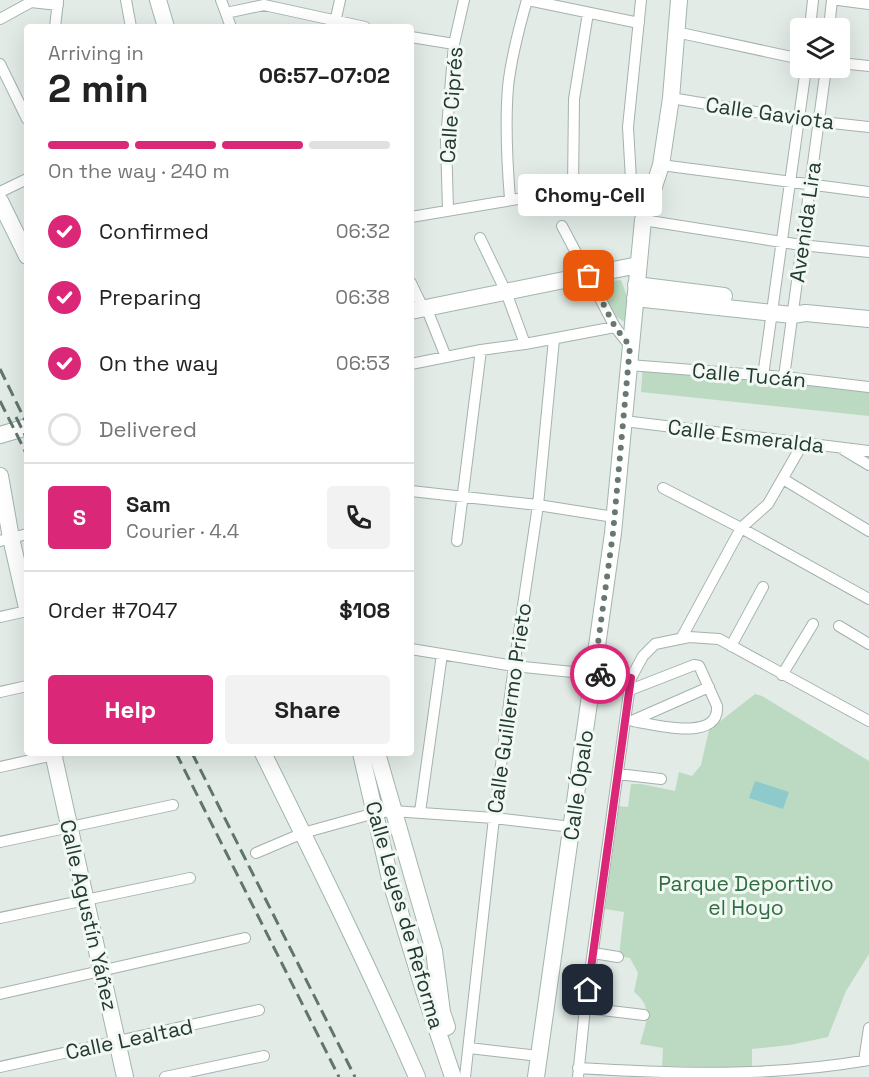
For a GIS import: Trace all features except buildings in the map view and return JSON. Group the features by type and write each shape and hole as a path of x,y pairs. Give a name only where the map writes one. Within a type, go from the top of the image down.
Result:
{"street":[{"path":"126,0 130,24"},
{"path":"158,0 165,24"},
{"path":"221,0 230,24"},
{"path":"226,13 264,5 334,24 340,0"},
{"name":"Calle Ciprés","path":"448,210 447,140 454,44 464,0"},
{"path":"510,199 506,143 508,86 527,0 639,23"},
{"path":"631,180 628,127 641,0"},
{"name":"Calle Ópalo","path":"536,1077 615,516 643,219 661,165 671,98 679,0"},
{"path":"811,18 813,0"},
{"path":"831,18 832,0"},
{"path":"838,0 869,4"},
{"path":"0,19 30,1 58,3 55,24"},
{"path":"573,188 574,99 588,12"},
{"path":"676,32 790,57"},
{"path":"414,37 454,44"},
{"path":"0,64 24,113"},
{"path":"850,64 869,66"},
{"name":"Avenida Lira","path":"763,376 805,78"},
{"name":"Avenida Lira","path":"783,377 797,311 801,246 825,78"},
{"name":"Calle Gaviota","path":"671,98 799,119 869,127"},
{"path":"661,165 869,192"},
{"path":"0,192 24,180"},
{"path":"414,216 631,180 653,186"},
{"path":"0,201 24,250"},
{"path":"643,219 801,246 869,252"},
{"path":"562,226 615,327 630,346"},
{"path":"480,238 506,292 525,345"},
{"path":"420,309 638,265"},
{"path":"636,291 869,319"},
{"path":"414,292 420,309 446,357"},
{"path":"414,363 615,327"},
{"name":"Calle Guillermo Prieto","path":"463,1077 514,666 538,505 554,339"},
{"path":"457,541 481,350"},
{"name":"Calle Tucán","path":"629,365 783,377 869,387"},
{"name":"Calle Esmeralda","path":"624,420 869,451"},
{"path":"0,435 24,428"},
{"path":"682,637 741,528 768,504 803,443"},
{"path":"839,447 869,465"},
{"path":"0,476 24,594"},
{"path":"783,479 869,531"},
{"path":"663,488 869,599"},
{"path":"414,491 615,516"},
{"path":"731,646 763,587"},
{"path":"0,617 24,610"},
{"path":"782,675 813,624"},
{"path":"839,626 869,644"},
{"path":"869,721 731,646 712,638 682,637 656,644 643,656 631,678 629,720 618,774 578,1073 738,1077 786,1076 834,1069 867,1060 869,1028"},
{"path":"414,649 514,666 631,678"},
{"path":"420,812 442,654"},
{"path":"629,720 693,729 705,726 718,711 710,687 699,666 694,665 630,690"},
{"path":"0,692 24,687"},
{"path":"629,720 710,687"},
{"path":"0,767 47,756"},
{"name":"Calle Agustín Yáñez","path":"56,756 125,1077"},
{"path":"264,756 380,991 417,1077"},
{"name":"Calle Leyes de Reforma","path":"362,756 390,879 453,1077"},
{"name":"Calle Leyes de Reforma","path":"378,756 434,951 442,1012 463,1077"},
{"path":"618,774 661,779"},
{"path":"0,842 173,805"},
{"path":"256,853 303,833 375,813 420,812 572,827"},
{"path":"0,918 190,878"},
{"path":"0,994 245,938"},
{"path":"593,953 618,957"},
{"path":"585,1008 644,1015"},
{"name":"Calle Lealtad","path":"0,1067 259,1010"},
{"path":"468,1048 539,1056"},
{"path":"165,1077 264,1056"}],"green space":[{"path":"621,280 632,302 625,322 615,316 596,283"},
{"path":"643,364 869,392 869,416 641,392"},
{"name":"Parque Deportivo el Hoyo","path":"755,694 762,696 869,761 869,954 846,991 828,1037 790,1045 752,1049 752,1068 662,1066 663,1048 640,1044 647,1016 644,1004 634,992 638,973 630,958 619,956 624,912 605,909 619,806 628,807 631,784 675,791 679,772 692,776 701,765 709,730"}],"water":[{"path":"755,781 789,792 783,809 749,798"}],"railway":[{"path":"0,369 24,418"},
{"path":"0,401 24,449"},
{"path":"16,417 24,433"},
{"path":"178,756 339,1077"},
{"path":"194,756 355,1077"}],"way so far":[{"path":"589,276 615,327 630,346 622,454 594,673 600,674"}],"place":[{"name":"Chomy-Cell","path":"589,276"}],"route":[{"path":"588,990 631,678 600,674"}]}
